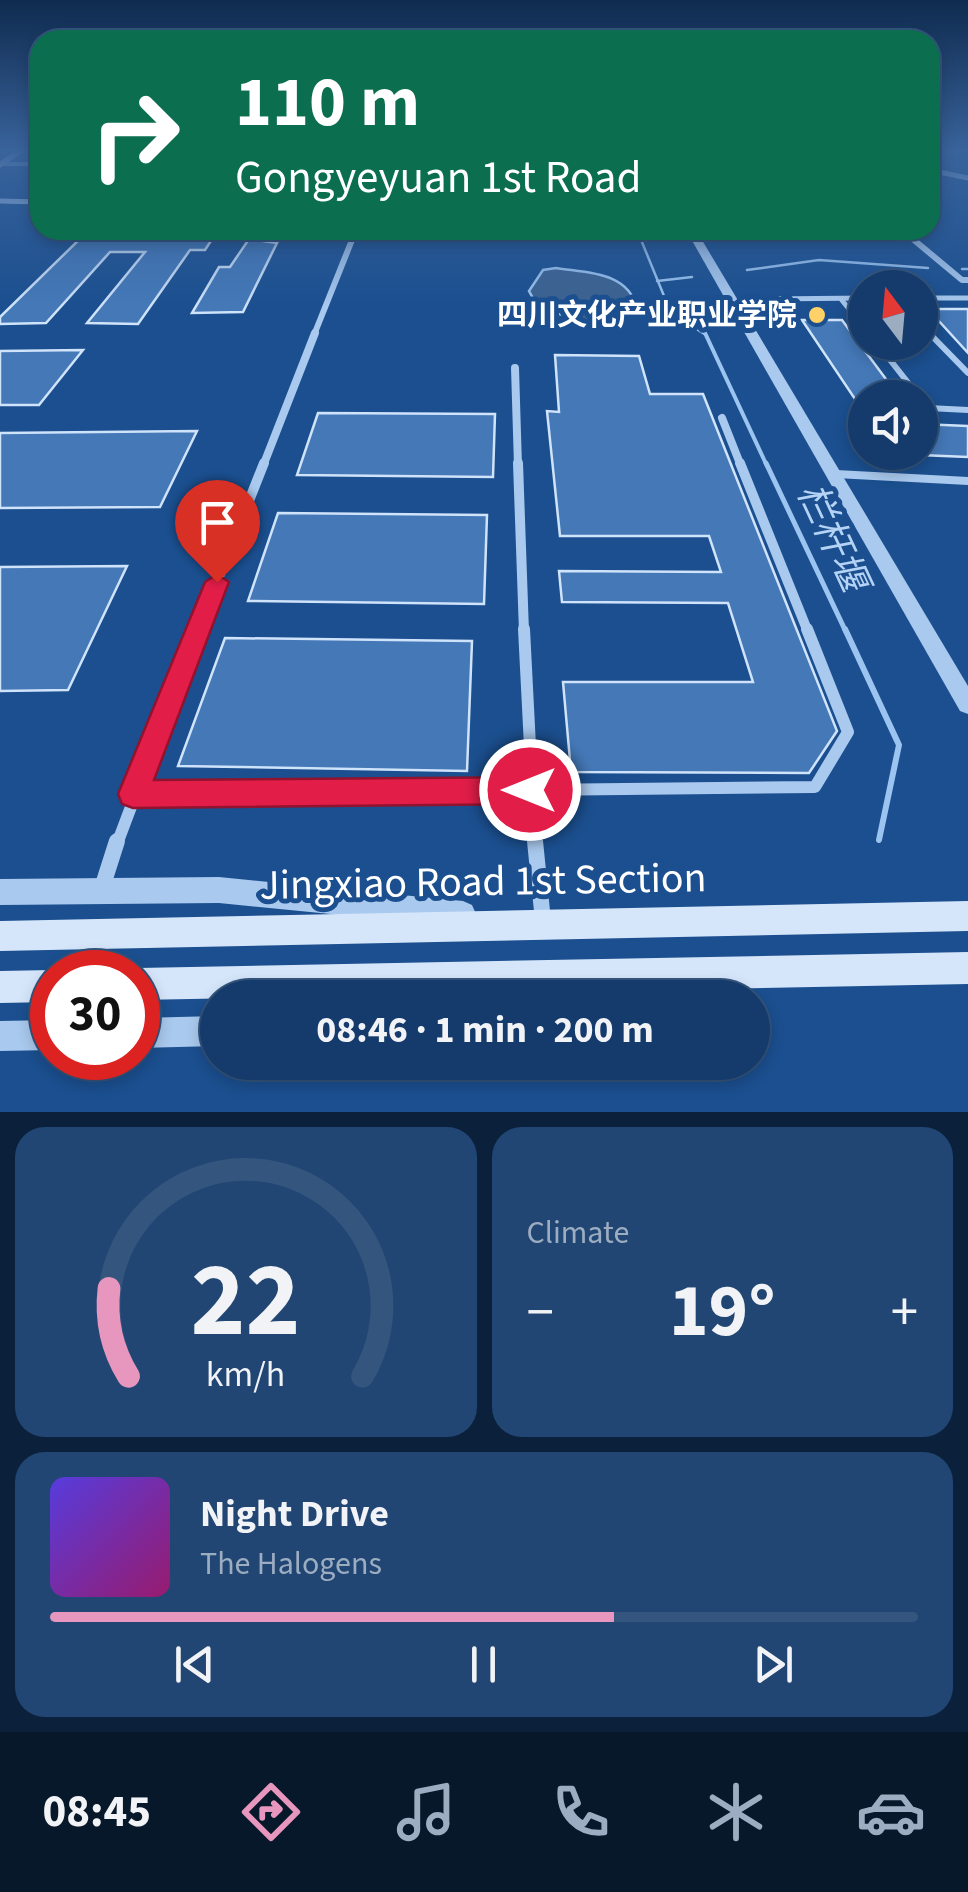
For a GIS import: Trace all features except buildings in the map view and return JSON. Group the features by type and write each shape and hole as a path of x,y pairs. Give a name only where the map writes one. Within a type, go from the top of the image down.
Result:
{"main road":[{"name":"Jingxiao Road 1st Section","path":"0,936 968,916"},
{"path":"160,984 968,968"},
{"path":"0,988 30,987"}],"street":[{"path":"101,891 133,794 352,240"},
{"path":"696,240 968,705"},
{"path":"914,240 966,282"},
{"path":"0,892 220,890 543,922 530,790 515,368"},
{"path":"133,794 814,787 848,732 722,418"},
{"path":"559,980 592,974"},
{"path":"160,1033 200,1032"},
{"path":"0,1036 30,1035"}],"lane":[{"path":"841,298 848,307"},
{"path":"768,299 848,298"},
{"path":"938,298 968,298"},
{"path":"938,342 968,373"},
{"path":"890,360 906,380"},
{"path":"938,408 968,410"},
{"path":"836,474 968,481"}],"water":[{"path":"556,268 616,281 625,287 637,309 586,321 539,309 529,291 543,270"}],"waterway":[{"name":"栏杆堰","path":"641,240 658,281"},
{"name":"栏杆堰","path":"747,270 819,260 928,268"},
{"name":"栏杆堰","path":"962,269 968,269"},
{"name":"栏杆堰","path":"658,281 692,277"},
{"name":"栏杆堰","path":"658,281 671,313 706,335"},
{"name":"栏杆堰","path":"706,335 767,466"},
{"name":"栏杆堰","path":"766,463 846,632"},
{"name":"栏杆堰","path":"845,629 899,745 879,840"}],"place":[{"name":"四川文化产业职业学院","path":"817,315"}],"route":[{"path":"217,582 133,794 530,790"}]}
